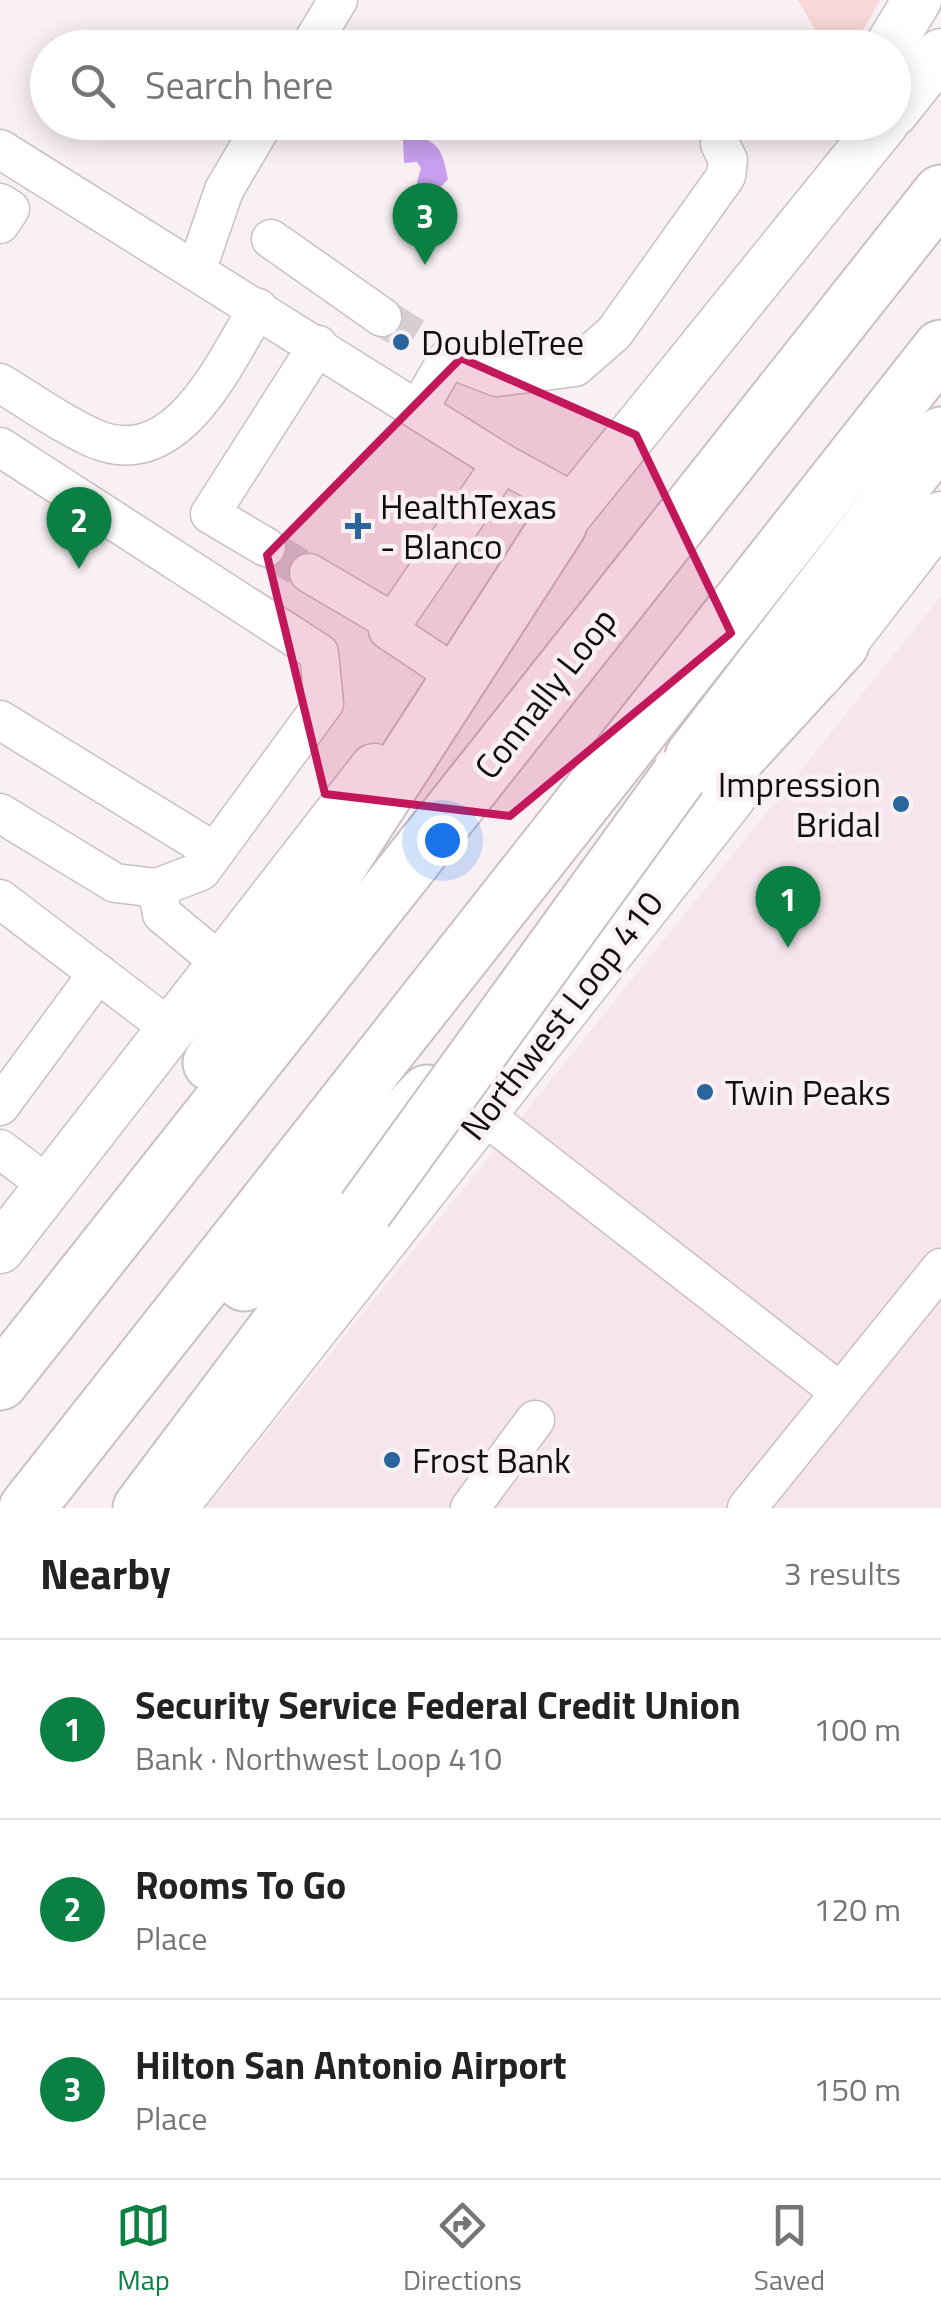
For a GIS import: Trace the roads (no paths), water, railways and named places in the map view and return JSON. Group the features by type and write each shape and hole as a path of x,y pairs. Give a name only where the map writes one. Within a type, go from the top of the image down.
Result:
{"highway":[{"name":"Connally Loop","path":"0,1380 941,193"},
{"path":"33,1500 941,348"},
{"path":"141,1508 364,1210 679,776 941,435"},
{"path":"0,1380 254,999 567,513"},
{"path":"33,1500 396,1128 841,644"}],"main road":[{"path":"899,30 917,0"},
{"path":"911,91 941,53"},
{"path":"658,404 829,140"},
{"path":"1,1247 567,513 871,140"},
{"name":"Northwest Loop 410","path":"173,1508 749,774 841,644 940,520"}],"lane":[{"path":"320,30 338,0"},
{"path":"197,269 224,190 253,140"},
{"path":"418,410 438,352 497,377 575,367 614,333 726,176 728,160 720,144"},
{"path":"0,149 418,410 502,464 567,513"},
{"path":"0,203 10,209 0,224"},
{"path":"271,239 382,317"},
{"path":"0,383 96,440 136,444 176,427 194,409 258,308"},
{"path":"266,547 210,514 318,346"},
{"path":"0,447 319,652 324,703 201,872 157,888 114,883 0,813"},
{"path":"448,670 388,630 502,464"},
{"path":"308,573 394,623"},
{"path":"0,720 215,852"},
{"path":"157,888 162,914 222,964"},
{"path":"0,898 171,1030"},
{"path":"0,1106 98,974"},
{"path":"484,1115 840,1392"},
{"path":"0,1150 48,1186"},
{"path":"747,1508 941,1268"},
{"path":"470,1508 536,1420"}],"tunnel":[{"path":"382,317 429,346"},
{"path":"266,547 309,573"}],"place":[{"name":"Hilton San Antonio Airport","path":"425,265"},
{"name":"DoubleTree","path":"401,342"},
{"name":"HealthTexas - Blanco","path":"358,526"},
{"name":"Rooms To Go","path":"79,569"},
{"name":"Impression Bridal","path":"901,804"},
{"name":"Security Service Federal Credit Union","path":"788,948"},
{"name":"Twin Peaks","path":"705,1092"},
{"name":"Frost Bank","path":"392,1460"}]}
